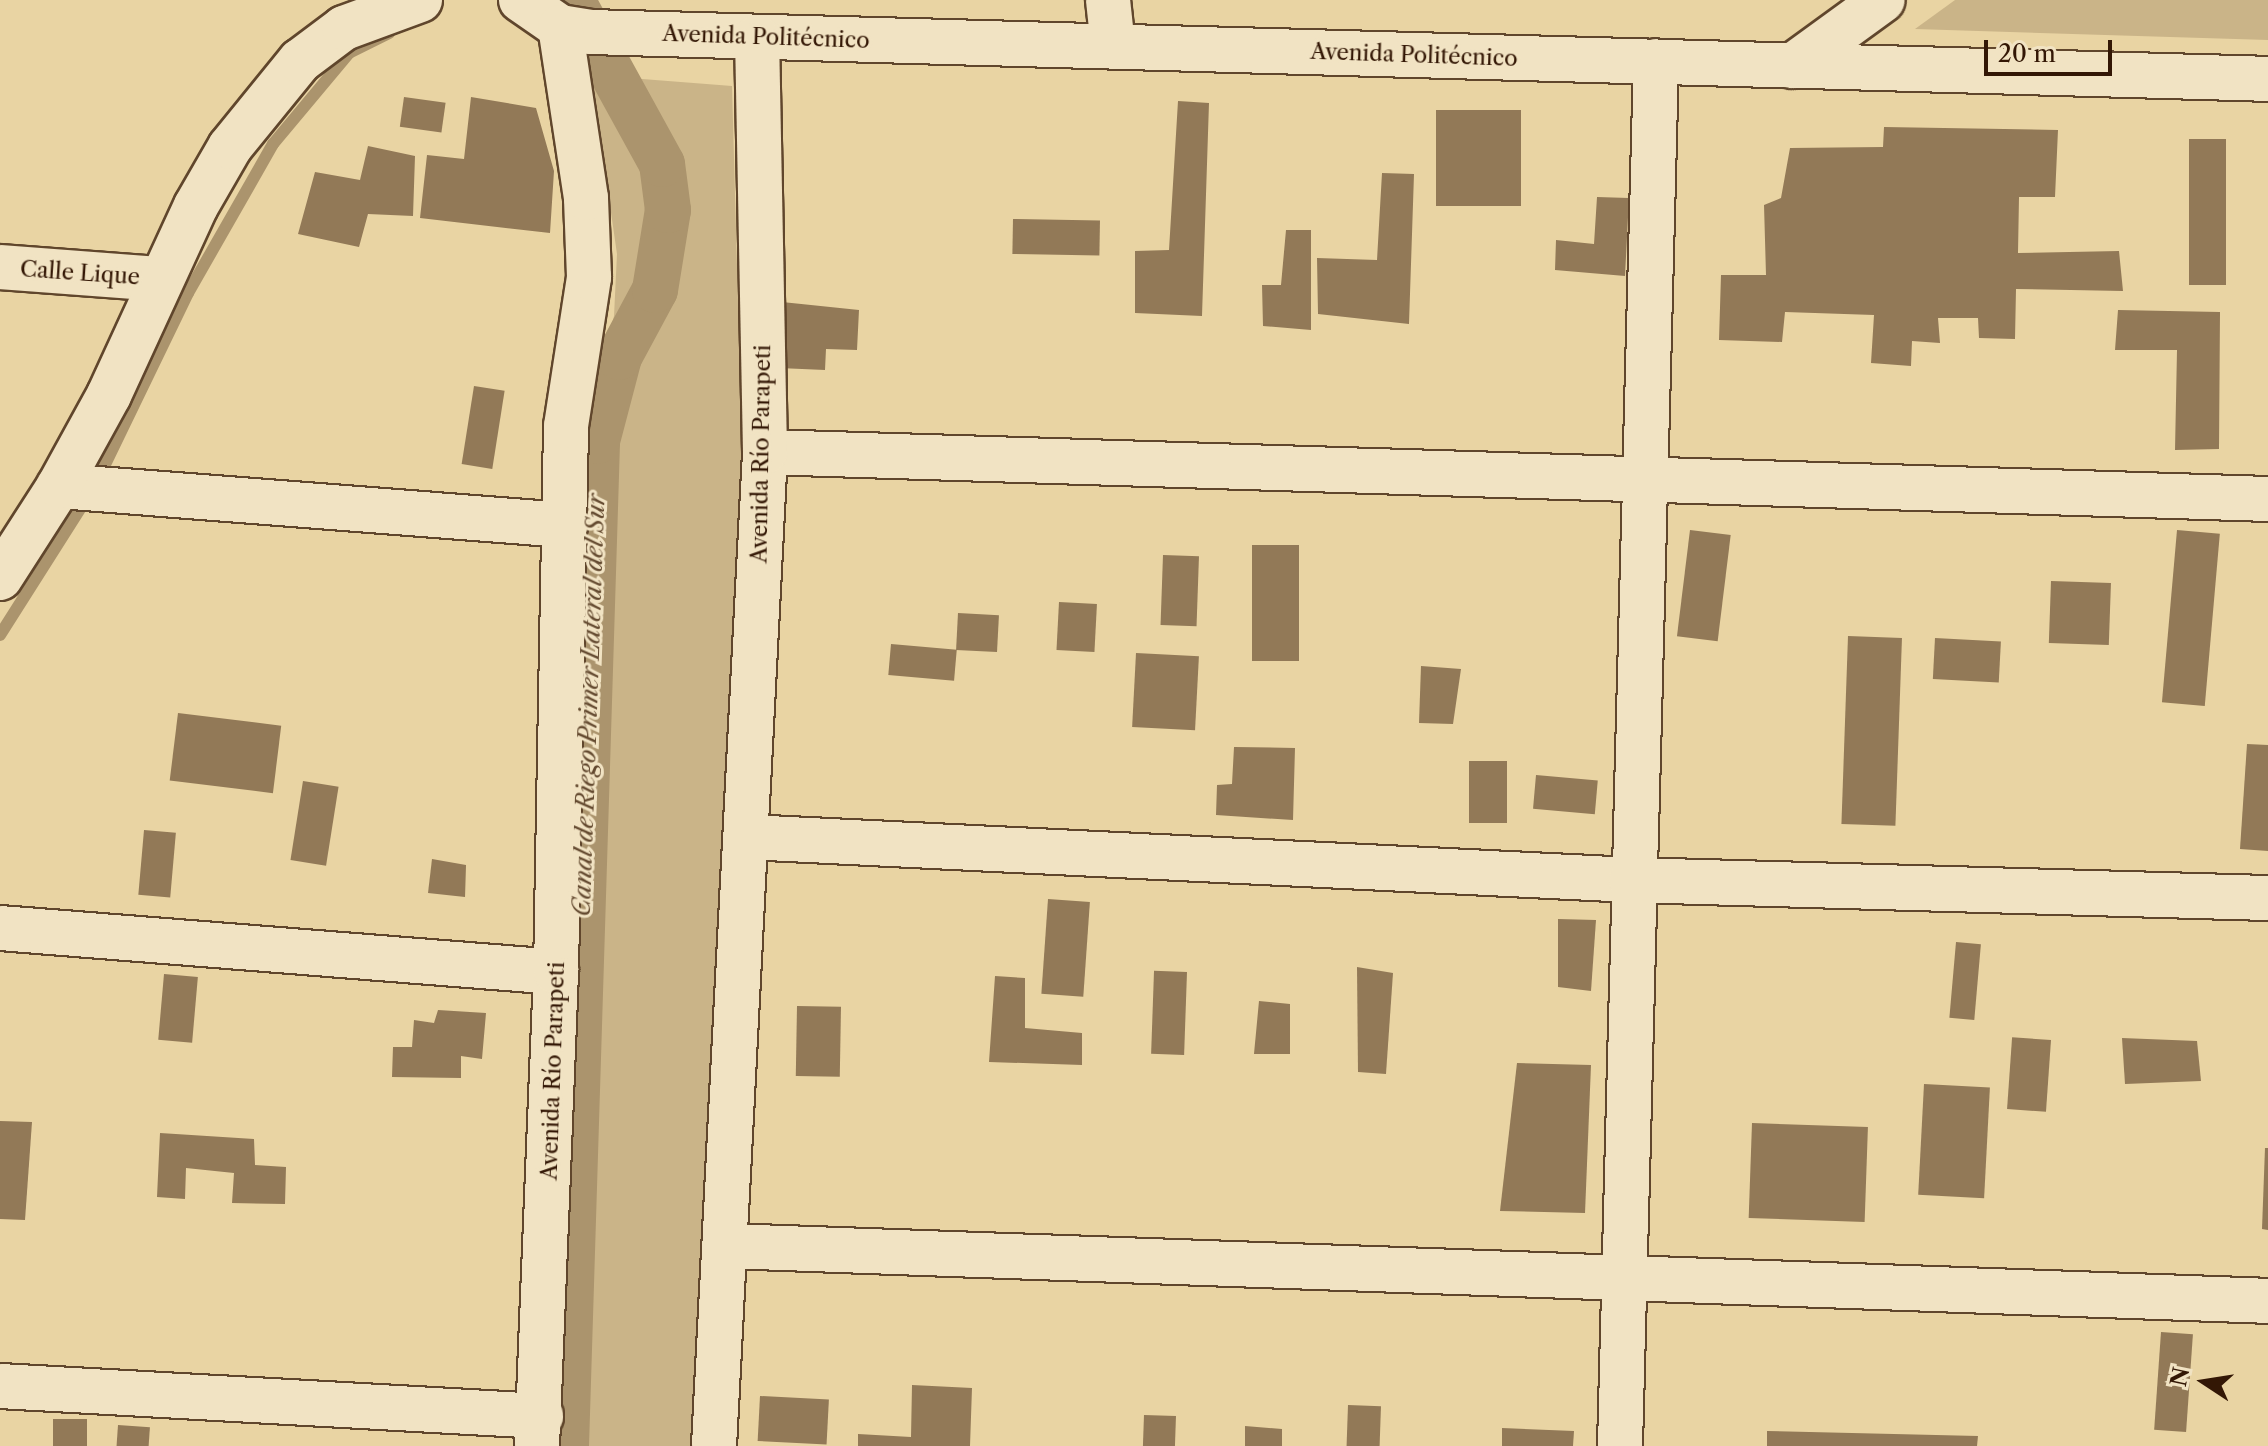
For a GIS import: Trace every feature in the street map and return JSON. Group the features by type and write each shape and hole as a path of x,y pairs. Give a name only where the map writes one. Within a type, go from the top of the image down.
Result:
{"street":[{"path":"0,578 59,486 109,395 160,279 230,147 300,61 344,28 420,0"},
{"path":"521,0 560,27"},
{"path":"1108,0 1113,46"},
{"path":"1792,66 1883,0"},
{"name":"Avenida Politécnico","path":"560,27 757,37 2268,79"},
{"name":"Avenida Río Parapeti","path":"539,1431 556,972 566,426 589,277 586,198 560,27"},
{"name":"Avenida Río Parapeti","path":"714,1446 727,1246 765,452 757,37"},
{"path":"1620,1446 1626,1277 1631,880 1656,61"},
{"name":"Calle Lique","path":"0,267 160,279"},
{"path":"765,452 2268,499"},
{"path":"59,486 565,525"},
{"path":"747,837 1631,880 2268,898"},
{"path":"0,928 556,972"},
{"path":"727,1246 2268,1301"},
{"path":"0,1386 539,1431"}],"shaded area":[{"path":"1955,0 2268,0 2268,40 1915,29"},
{"path":"591,75 732,86 743,480 690,1446 555,1446 583,445 614,316 617,254"}],"building":[{"path":"404,97 446,103 441,133 400,127"},
{"path":"471,97 536,108 554,171 550,233 420,218 427,155 464,159"},
{"path":"1178,101 1209,103 1202,316 1135,313 1135,251 1169,250"},
{"path":"1436,110 1521,110 1521,206 1436,206"},
{"path":"1884,127 2058,130 2055,197 2019,197 2018,253 2119,251 2123,291 2016,289 2015,339 1979,338 1978,318 1938,318 1940,343 1912,341 1911,366 1871,363 1874,315 1785,312 1782,342 1719,340 1721,275 1766,275 1764,205 1781,198 1790,148 1883,147"},
{"path":"2189,139 2226,139 2226,285 2189,285"},
{"path":"368,146 415,156 413,216 368,214 359,247 298,234 315,172 360,180"},
{"path":"1382,173 1414,174 1409,324 1318,314 1317,258 1377,260"},
{"path":"1597,197 1629,198 1625,276 1555,270 1556,240 1594,244"},
{"path":"1013,219 1100,221 1099,256 1012,254"},
{"path":"1286,230 1311,230 1311,330 1263,326 1262,285 1281,285"},
{"path":"782,302 859,310 857,350 826,349 825,370 779,368"},
{"path":"2118,310 2220,312 2219,449 2175,450 2177,350 2115,350"},
{"path":"474,386 505,391 492,469 462,464"},
{"path":"1690,530 1731,535 1718,641 1677,636"},
{"path":"2177,530 2220,534 2205,706 2162,702"},
{"path":"1252,545 1299,545 1299,661 1252,661"},
{"path":"1163,555 1199,556 1197,626 1161,625"},
{"path":"2051,581 2111,583 2109,645 2049,643"},
{"path":"1059,602 1097,604 1094,652 1056,650"},
{"path":"958,613 999,615 997,652 956,650"},
{"path":"1848,636 1902,638 1895,826 1841,824"},
{"path":"1935,638 2001,641 1999,682 1933,679"},
{"path":"891,644 957,650 954,681 888,675"},
{"path":"1136,653 1199,656 1195,730 1132,727"},
{"path":"1421,666 1461,669 1453,724 1419,723"},
{"path":"178,713 281,726 273,793 170,780"},
{"path":"2247,744 2268,745 2268,851 2240,849"},
{"path":"1234,747 1295,748 1293,820 1216,815 1217,785 1232,784"},
{"path":"1469,761 1507,761 1507,823 1469,823"},
{"path":"1536,775 1598,780 1595,814 1533,809"},
{"path":"303,781 339,787 326,866 290,860"},
{"path":"144,830 176,833 170,898 138,895"},
{"path":"432,859 466,865 465,897 428,893"},
{"path":"1048,899 1090,902 1083,997 1041,994"},
{"path":"1558,919 1596,920 1591,991 1558,987"},
{"path":"1956,942 1981,944 1974,1020 1949,1018"},
{"path":"1357,967 1393,973 1386,1074 1358,1072"},
{"path":"1154,971 1187,972 1184,1055 1151,1054"},
{"path":"164,974 198,977 192,1043 158,1040"},
{"path":"995,976 1025,978 1025,1028 1082,1033 1082,1065 989,1062"},
{"path":"1259,1001 1290,1004 1290,1054 1254,1054"},
{"path":"797,1006 841,1007 840,1077 796,1076"},
{"path":"438,1010 486,1013 482,1059 461,1056 461,1078 392,1077 393,1047 412,1047 414,1020 434,1023"},
{"path":"2012,1037 2051,1040 2046,1112 2007,1109"},
{"path":"2122,1038 2197,1041 2201,1081 2125,1084"},
{"path":"1517,1063 1591,1065 1585,1213 1500,1211"},
{"path":"1924,1084 1990,1087 1984,1198 1918,1195"},
{"path":"0,1121 32,1122 25,1220 0,1219"},
{"path":"1752,1123 1868,1127 1865,1222 1749,1218"},
{"path":"160,1133 254,1139 255,1165 286,1167 285,1204 232,1203 234,1173 186,1168 185,1199 157,1197"},
{"path":"2265,1148 2268,1148 2268,1230 2262,1229"},
{"path":"2161,1332 2193,1334 2186,1432 2154,1430"},
{"path":"912,1385 972,1388 970,1446 858,1446 858,1434 911,1437"},
{"path":"760,1396 829,1400 827,1445 758,1441"},
{"path":"1348,1405 1381,1406 1380,1446 1347,1446"},
{"path":"1144,1415 1176,1416 1175,1446 1143,1446"},
{"path":"53,1419 87,1419 87,1446 53,1446"},
{"path":"118,1425 150,1427 149,1446 117,1446"},
{"path":"1245,1426 1282,1429 1282,1446 1245,1446"},
{"path":"1502,1428 1574,1431 1573,1446 1502,1446"},
{"path":"1767,1431 1978,1436 1977,1446 1767,1446"}],"waterway":[{"name":"Canal de Riego Primer Lateral del Sur","path":"566,1446 597,441 619,357 655,290 668,210 662,164 572,0"},
{"path":"100,475 188,293 273,144 349,53 389,33"},
{"path":"0,635 83,504"}]}
